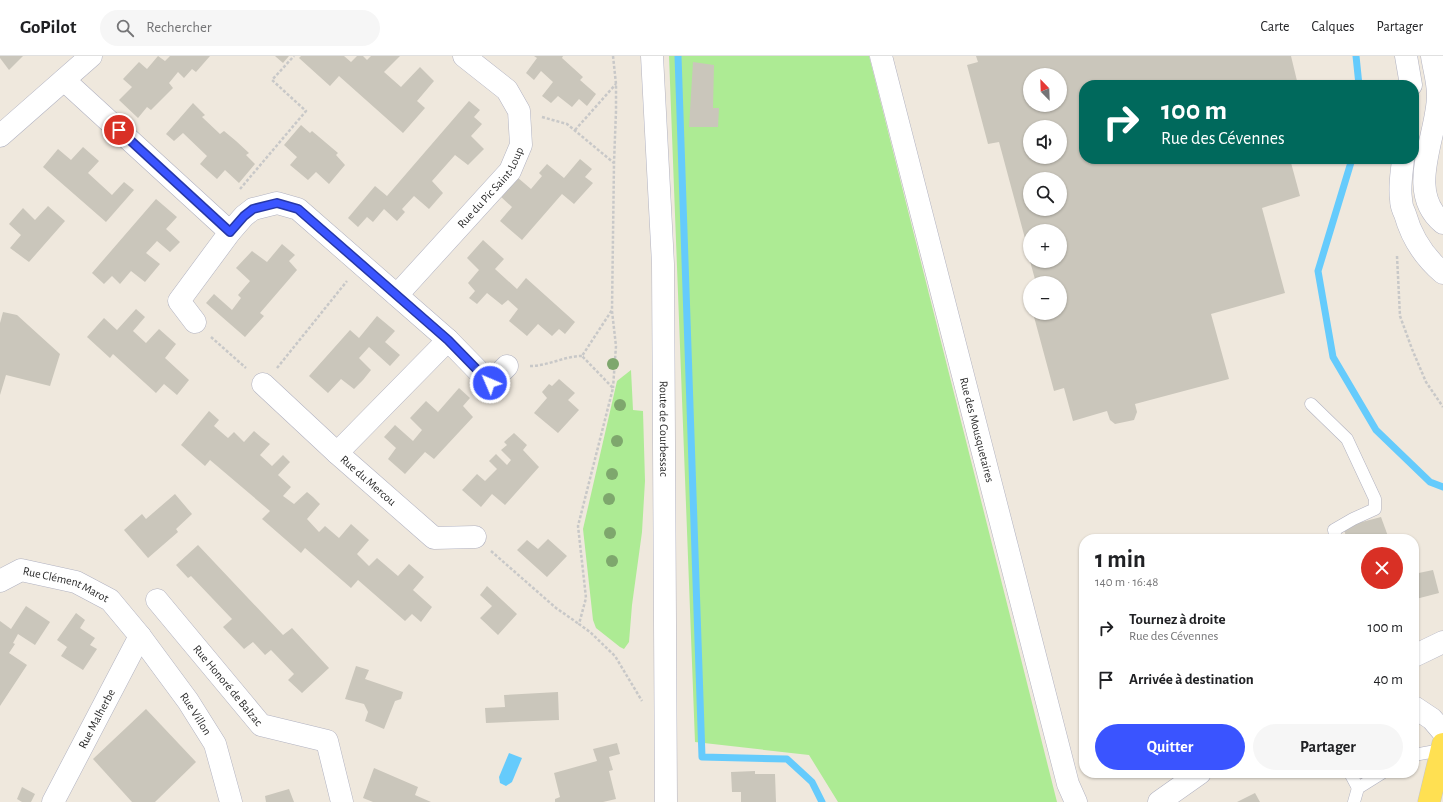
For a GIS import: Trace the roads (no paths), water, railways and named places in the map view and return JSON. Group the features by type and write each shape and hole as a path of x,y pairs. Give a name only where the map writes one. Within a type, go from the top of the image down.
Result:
{"main road":[{"path":"1430,802 1442,742"}],"street":[{"path":"0,136 91,56"},
{"name":"Rue du Pic Saint-Loup","path":"397,295 510,171 521,145 519,111 507,90 464,56"},
{"name":"Route de Courbessac","path":"652,56 663,264 666,802"},
{"name":"Rue des Mousquetaires","path":"881,56 1068,784 1076,802"},
{"path":"1406,56 1410,80"},
{"path":"1432,56 1438,96 1435,123 1425,164 1424,187 1428,206 1443,223"},
{"path":"64,80 237,224"},
{"path":"1402,164 1400,184 1401,201 1411,233 1421,252 1443,273"},
{"path":"195,322 179,301 237,224 253,209 277,203 298,209 448,340 490,383 507,366"},
{"name":"Rue du Mercou","path":"448,340 337,453 434,538 475,536"},
{"path":"263,384 337,453"},
{"name":"Rue Clément Marot","path":"0,581 21,570 76,582 110,600 140,636"},
{"name":"Rue Honoré de Balzac","path":"157,600 261,725 327,741 342,802"},
{"name":"Rue Malherbe","path":"53,802 140,636"},
{"name":"Rue Villon","path":"140,636 188,701 215,744 231,802"},
{"path":"1419,654 1443,642"},
{"path":"1419,710 1432,719 1442,742"},
{"path":"1159,802 1193,778"}],"lane":[{"path":"1311,404 1347,439 1375,499 1375,509 1334,530 1335,534"},
{"path":"1419,753 1442,742"},
{"path":"1353,778 1358,788"},
{"path":"1354,802 1358,788 1374,778"}],"water":[{"path":"509,753 522,758 512,782 506,786 500,783 499,777"}],"waterway":[{"path":"678,56 702,757 787,759 812,782 822,802"},
{"path":"1356,56 1358,80"},
{"path":"1350,164 1318,271 1333,357 1376,430 1430,482 1443,487"}]}
